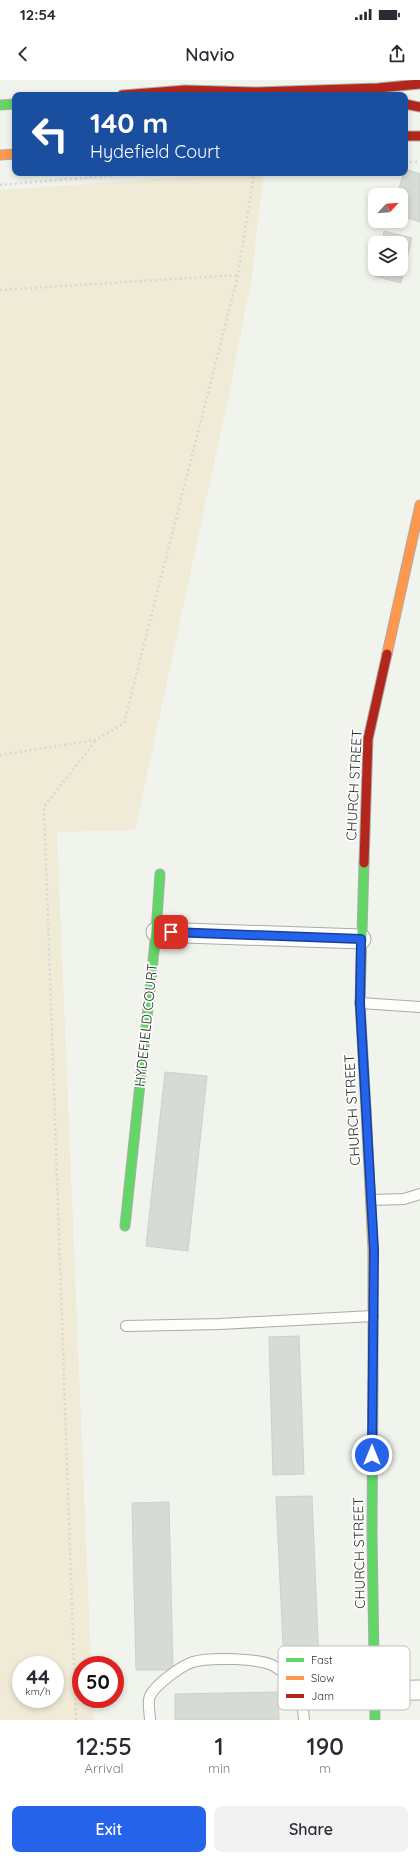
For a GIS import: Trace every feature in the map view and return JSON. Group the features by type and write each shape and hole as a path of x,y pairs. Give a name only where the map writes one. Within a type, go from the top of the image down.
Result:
{"main road":[{"path":"160,92 186,90 256,92 378,88 420,84"},
{"path":"378,88 383,92"},
{"path":"0,105 12,104"},
{"path":"408,105 420,107"},
{"path":"408,136 420,136"},
{"path":"0,155 12,154"},
{"name":"CHURCH STREET","path":"374,1646 372,1533 374,1250 360,1003 368,739 420,505"},
{"name":"HYDEFIELD COURT","path":"125,1226 156,932 160,874"}],"street":[{"path":"156,932 361,939"},
{"path":"410,1690 420,1690"}],"lane":[{"path":"360,1003 420,1007"},
{"path":"371,1200 404,1199 420,1194"},
{"path":"126,1326 220,1324 373,1316"},
{"path":"150,1720 150,1696 157,1687 181,1668 192,1662 204,1659 258,1660 274,1666 278,1669"},
{"path":"303,1710 304,1720"}],"path":[{"path":"408,162 420,162"},
{"path":"0,185 105,176"},
{"path":"76,1720 44,806 96,740 124,723 238,275 254,176"},
{"path":"0,290 238,275"},
{"path":"0,755 96,740"}],"shaded area":[{"path":"200,176 264,176 251,281 229,394 135,830 57,832 91,1656 72,1656 72,1708 93,1708 93,1720 0,1720 0,190"}],"building":[{"path":"408,170 420,174 420,222 408,218 408,188 399,188 403,176 408,176"},
{"path":"384,231 404,236 383,236"},
{"path":"408,237 412,238 408,254"},
{"path":"374,276 403,276 401,283"},
{"path":"165,1072 207,1076 188,1251 146,1246"},
{"path":"299,1336 304,1474 273,1475 269,1337"},
{"path":"312,1496 318,1646 283,1646 276,1497"},
{"path":"169,1502 173,1670 136,1670 132,1503"},
{"path":"278,1692 279,1720 175,1720 175,1694"}],"traffic: fast":[{"path":"0,105 12,104"},
{"path":"364,863 360,1003 366,1109"},
{"path":"125,1226 156,932 160,874"},
{"path":"373,1382 372,1533 374,1646"},
{"path":"375,1710 375,1720"}],"traffic: slow":[{"path":"0,155 12,154"},
{"path":"387,654 420,505"},
{"path":"366,1109 373,1250 373,1382"}],"traffic: jam":[{"path":"256,92 378,88 420,84"},
{"path":"160,92 185,90 256,92"},
{"path":"408,105 420,107"},
{"path":"408,136 420,136"},
{"path":"364,863 368,739 387,654"}],"route":[{"path":"171,932 361,939 360,1003 374,1250 372,1455"}]}
